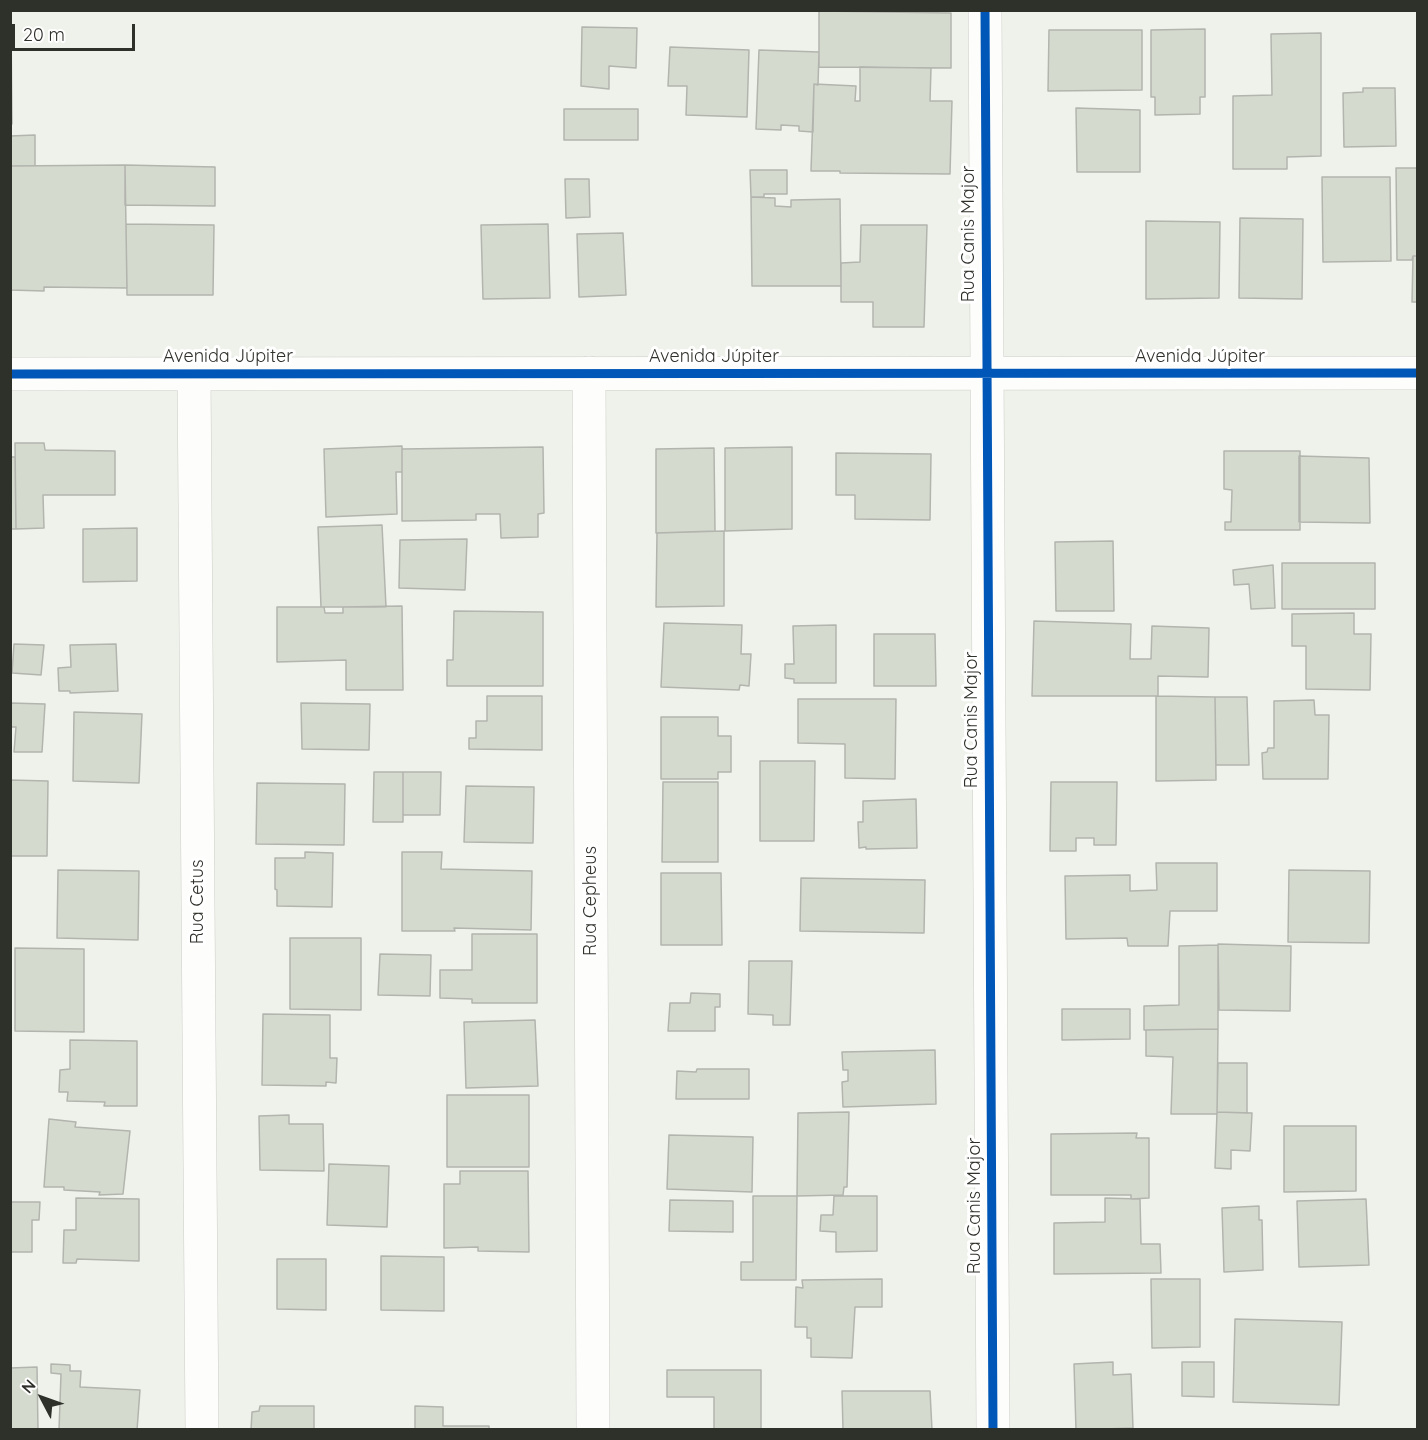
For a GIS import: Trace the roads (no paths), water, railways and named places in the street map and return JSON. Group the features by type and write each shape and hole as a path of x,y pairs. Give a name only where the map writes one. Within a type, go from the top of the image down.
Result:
{"street":[{"name":"Rua Canis Major","path":"985,10 993,1430"},
{"name":"Avenida Júpiter","path":"10,374 1418,373"},
{"name":"Rua Cetus","path":"194,374 202,1430"},
{"name":"Rua Cepheus","path":"589,374 593,1430"}]}
